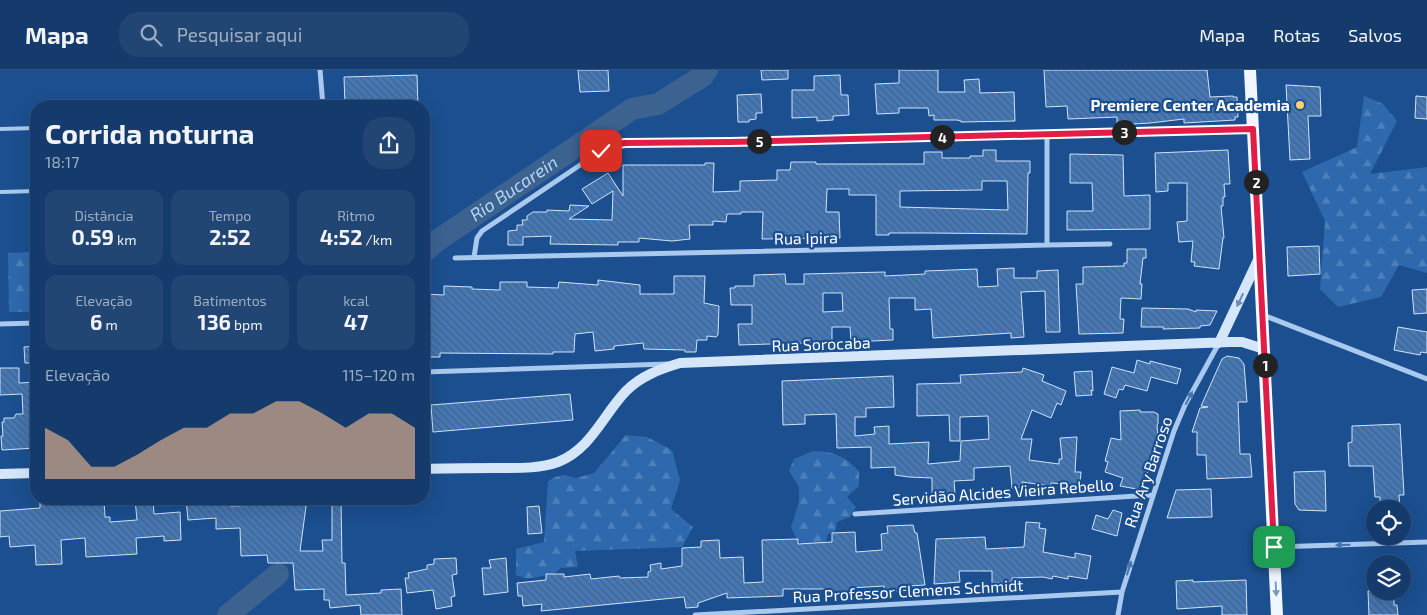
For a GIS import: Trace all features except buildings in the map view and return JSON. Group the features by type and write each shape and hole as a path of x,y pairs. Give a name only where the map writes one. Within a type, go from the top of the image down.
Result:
{"main road":[{"path":"1250,70 1277,615"},
{"path":"1219,343 1234,315 1259,256"},
{"name":"Rua Sorocaba","path":"680,363 1242,342 1264,349"},
{"path":"430,469 527,467 558,462 584,444 626,391 637,382 662,368 680,363"},
{"path":"0,474 30,473"}],"street":[{"path":"320,70 323,100"},
{"path":"474,257 477,238 482,231 612,145 625,143 1253,129"},
{"path":"1046,245 1047,134"},
{"name":"Rua Ipira","path":"455,258 1110,244"},
{"path":"1262,314 1427,379"},
{"path":"0,324 30,323"},
{"name":"Rua Ary Barroso","path":"1118,615 1122,592 1174,431 1185,406 1219,343"},
{"name":"Rua Sorocaba","path":"430,372 680,363"},
{"name":"Servidão Alcides Vieira Rebello","path":"855,514 1152,495"},
{"path":"1274,547 1427,542"},
{"name":"Rua Professor Clemens Schmidt","path":"695,615 1122,592"}],"lane":[{"path":"0,129 30,128"},
{"path":"0,192 30,191"}],"green space":[{"path":"1364,96 1383,104 1397,121 1370,174 1427,167 1427,273 1399,265 1381,297 1338,307 1320,289 1325,221 1302,172 1357,147"},
{"path":"30,252 30,312 9,312 8,253"},
{"path":"626,435 647,437 672,450 680,480 671,509 693,527 682,547 575,551 578,567 561,568 555,573 534,578 524,578 516,575 516,549 544,542 548,481 564,475 576,478 594,473"},
{"path":"813,451 838,455 848,461 859,471 859,486 847,497 856,507 850,517 837,522 835,532 828,534 825,544 809,550 796,538 791,527 799,502 799,487 789,471 794,459"}],"waterway":[{"name":"Rio Bucarein","path":"430,247 632,109 658,104 703,76 707,70"},
{"name":"Rio Bucarein","path":"228,615 278,574"}],"place":[{"name":"Premiere Center Academia","path":"1300,105"}],"route":[{"path":"601,151 612,145 625,143 1253,129 1274,547"}]}
